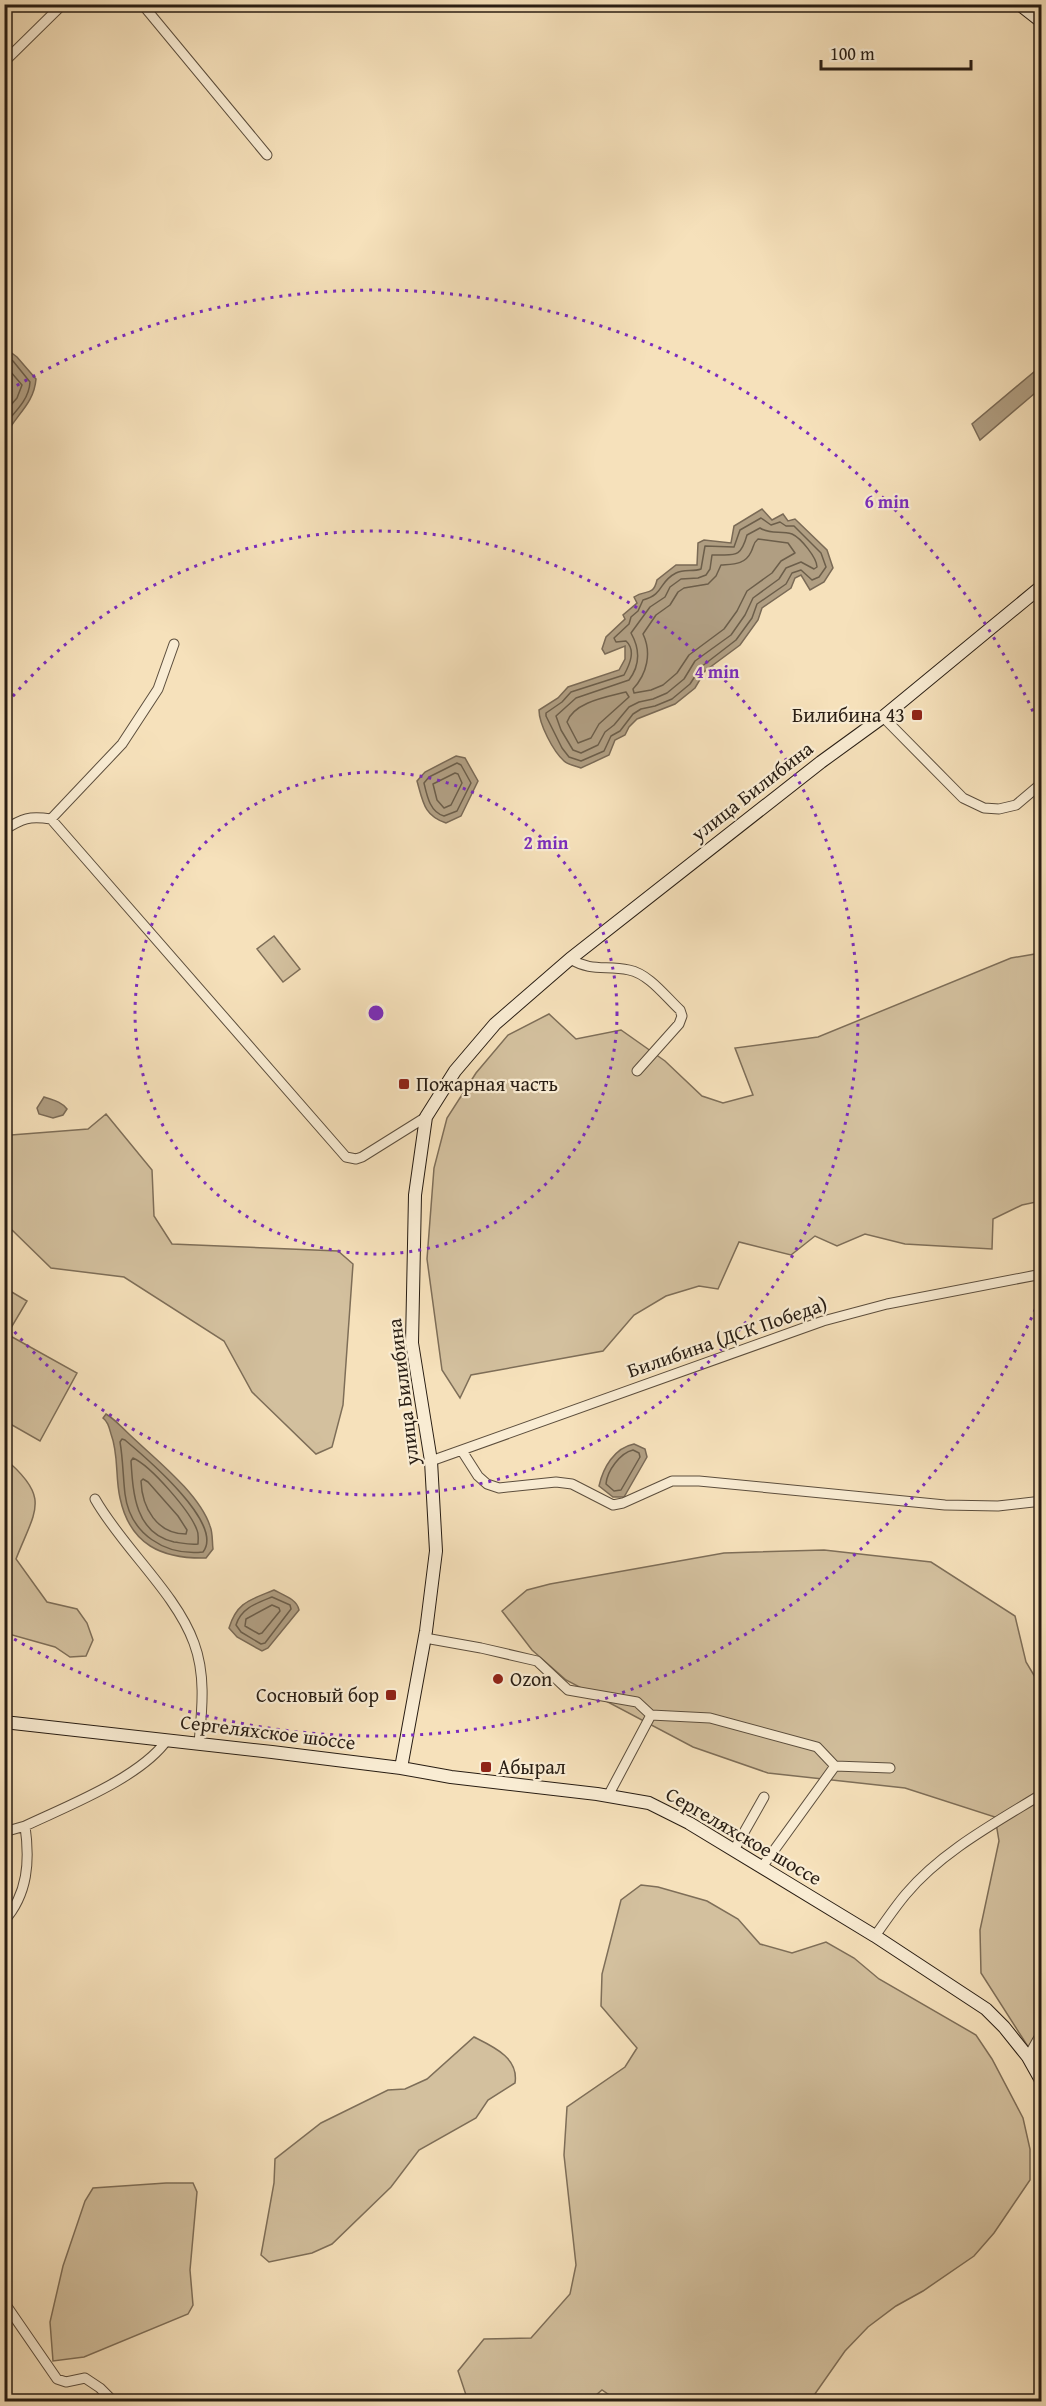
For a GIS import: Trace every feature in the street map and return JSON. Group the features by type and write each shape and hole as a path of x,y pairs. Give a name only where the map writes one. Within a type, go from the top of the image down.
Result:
{"main road":[{"path":"1019,4 1041,22"},
{"name":"улица Билибина","path":"401,1768 425,1638 436,1551 431,1461 412,1343 415,1194 426,1117 455,1071 495,1024 570,959 821,762 883,717 1041,586"},
{"name":"Сергеляхское шоссе","path":"4,1722 401,1768 451,1777 649,1803 689,1823 875,1936 986,2010 1004,2027 1028,2057 1041,2082"}],"street":[{"path":"4,62 63,4"},
{"path":"142,4 267,155"},
{"path":"51,819 123,744 158,689 174,644"},
{"path":"883,717 963,798 984,808 999,809 1016,805 1041,783"},
{"path":"4,830 21,820 33,817 51,819 346,1157 356,1159 362,1157 426,1117"},
{"path":"570,959 583,967 630,970 645,976 680,1010 682,1016 679,1024 637,1071"},
{"name":"Билибина (ДСК Победа)","path":"431,1461 823,1322 887,1304 1041,1274"},
{"path":"462,1451 478,1476 487,1484 499,1488 556,1482 572,1484 613,1505 623,1503 672,1481 699,1481 945,1505 998,1506 1041,1501"},
{"path":"94,1499 107,1520 181,1617 195,1644 202,1678 203,1699 199,1743"},
{"path":"425,1638 537,1661 568,1690 637,1702 651,1715 710,1718 818,1747 835,1766 890,1768"},
{"path":"608,1796 651,1715"},
{"path":"4,1832 25,1826 95,1792 139,1767 158,1752 167,1740"},
{"path":"762,1867 835,1766"},
{"path":"875,1936 906,1893 925,1875 953,1852 1041,1794"},
{"path":"734,1850 764,1797"},
{"path":"4,1921 21,1895 27,1872 28,1849 25,1826"},
{"path":"1028,2057 1041,2032"},
{"path":"4,2302 57,2379 66,2382 85,2378 100,2388 114,2402"}],"shaded area":[{"path":"274,936 300,969 283,982 257,949"},
{"path":"1041,953 1041,1201 1022,1205 993,1219 992,1249 905,1244 865,1234 837,1246 815,1236 791,1255 739,1242 718,1289 699,1286 666,1296 634,1315 603,1351 471,1375 460,1398 442,1370 427,1259 434,1168 447,1118 476,1073 508,1035 549,1014 576,1039 621,1030 665,1061 702,1096 723,1103 753,1095 735,1048 818,1037 1011,958"},
{"path":"106,1114 152,1170 154,1216 172,1244 338,1251 353,1264 343,1405 332,1447 316,1454 252,1392 224,1341 124,1277 51,1268 12,1230 5,1230 5,1133 11,1135 88,1129"},
{"path":"5,1288 27,1301 11,1328 5,1324"},
{"path":"5,1333 77,1373 40,1441 5,1421"},
{"path":"4,1458 29,1484 34,1495 33,1516 16,1559 47,1602 77,1609 87,1623 93,1640 86,1656 70,1657 55,1647 5,1633"},
{"path":"824,1550 931,1562 1015,1616 1026,1662 1041,1687 1041,2067 981,1973 980,1930 999,1841 995,1817 905,1788 768,1773 693,1747 566,1680 532,1650 502,1611 527,1590 550,1584 724,1553"},
{"path":"641,1885 658,1887 707,1901 738,1919 760,1944 792,1953 826,1942 854,1958 879,1979 976,2035 992,2059 1023,2118 1030,2149 1030,2180 994,2233 974,2256 923,2291 896,2306 868,2327 845,2351 810,2401 618,2401 602,2390 589,2401 468,2401 458,2371 484,2339 531,2338 570,2294 576,2265 564,2155 567,2107 625,2067 637,2048 601,2006 602,1974 621,1900"},
{"path":"474,2037 504,2054 513,2067 515,2083 488,2100 476,2118 419,2150 391,2187 332,2244 312,2253 269,2262 261,2255 274,2183 275,2159 321,2123 388,2090 405,2089 427,2079"},
{"path":"193,2183 197,2192 190,2270 193,2305 188,2314 84,2357 53,2361 50,2322 63,2266 85,2201 93,2188"}],"water":[{"path":"5,348 17,357 36,379 32,396 5,437"},
{"path":"1041,366 1041,388 980,440 972,424"},
{"path":"762,509 772,520 783,514 788,521 795,519 827,550 833,568 824,582 810,590 801,575 795,578 791,588 762,608 758,620 740,645 705,671 695,688 675,704 637,719 625,735 615,740 609,755 581,768 566,762 555,751 547,737 539,710 558,698 568,687 619,670 625,659 625,646 605,654 602,649 606,637 625,619 623,615 637,603 634,597 651,591 657,580 676,565 697,565 698,543 704,540 731,543 734,526"},
{"path":"456,756 465,758 478,781 461,816 446,823 433,816 425,807 417,781 425,772"},
{"path":"44,1097 65,1106 67,1109 63,1115 53,1118 39,1114 37,1108"},
{"path":"106,1414 163,1466 196,1501 212,1532 213,1549 206,1558 175,1556 162,1552 140,1538 131,1527 120,1498 113,1442 108,1425 103,1418"},
{"path":"634,1444 645,1449 647,1457 624,1497 613,1497 599,1486 603,1472 615,1454"},
{"path":"274,1590 293,1600 299,1610 268,1648 262,1651 237,1637 229,1628 240,1607"}],"place":[{"name":"Билибина 43","path":"917,715"},
{"name":"Пожарная часть","path":"404,1084"},
{"name":"Ozon","path":"498,1679"},
{"name":"Сосновый бор","path":"391,1695"},
{"name":"Абырал","path":"486,1767"}]}
